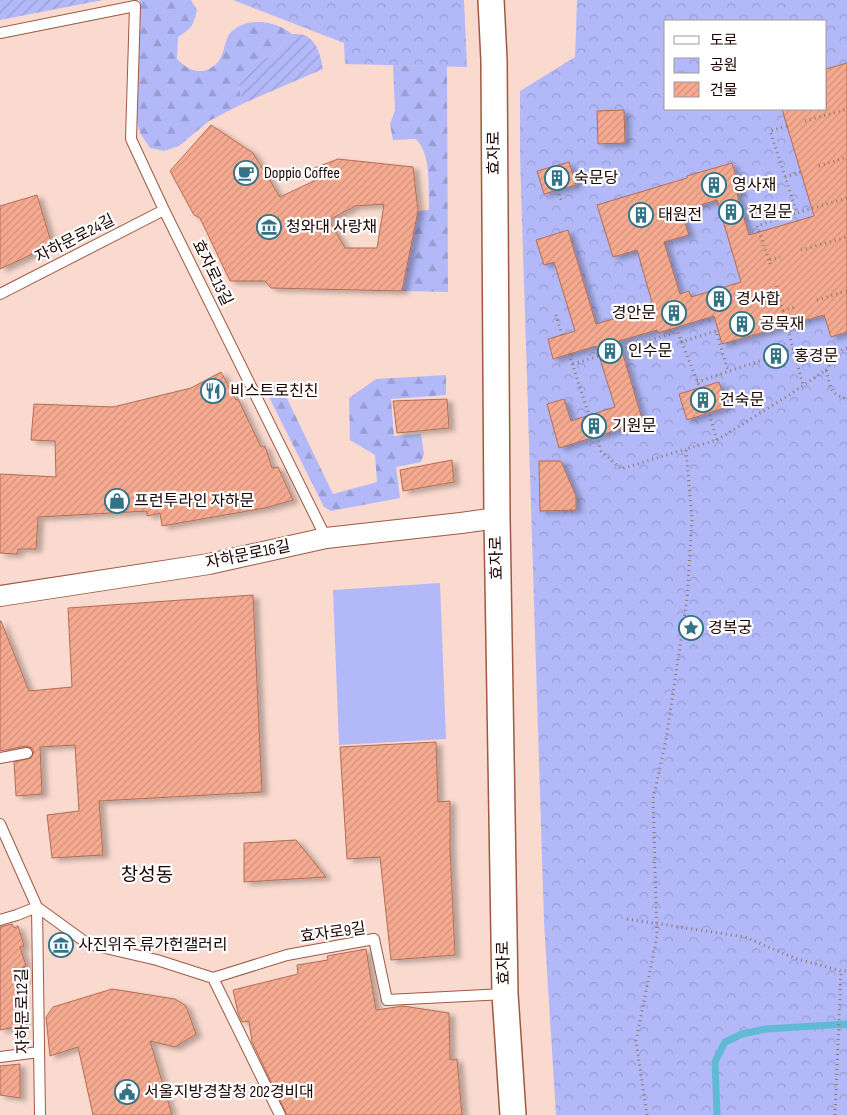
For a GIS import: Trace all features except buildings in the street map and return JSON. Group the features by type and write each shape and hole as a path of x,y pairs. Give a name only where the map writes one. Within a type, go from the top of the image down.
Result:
{"street":[{"path":"480,0 494,60"},
{"name":"효자로","path":"490,0 494,60 497,518 504,994 513,1115"},
{"path":"494,60 506,0"},
{"name":"자하문로16길","path":"0,596 208,564 326,538 497,518"}],"lane":[{"name":"효자로13길","path":"0,33 135,3 131,139 164,210 326,538"},
{"name":"자하문로24길","path":"0,294 164,210"},
{"path":"0,758 27,753"},
{"path":"0,824 36,906 88,944 157,960 214,978 280,1115"},
{"path":"0,920 17,915 36,906"},
{"name":"자하문로12길","path":"36,906 40,1115"},
{"name":"효자로9길","path":"214,978 287,955 374,939 387,1000 504,994"},
{"path":"0,1057 39,1052"}],"path":[{"path":"806,120 847,108"},
{"path":"787,126 770,131 798,213"},
{"path":"819,166 847,157"},
{"path":"785,177 800,172"},
{"path":"559,194 562,202"},
{"path":"780,257 769,262 757,226 847,198"},
{"path":"802,250 847,237"},
{"path":"776,286 803,385"},
{"path":"816,300 847,291"},
{"path":"783,311 795,307"},
{"path":"556,315 562,335"},
{"path":"622,349 677,330 700,388"},
{"path":"682,342 716,331 728,371"},
{"path":"596,436 601,451 622,469 717,440 826,370 843,349 847,348"},
{"path":"697,382 794,349"},
{"path":"569,354 590,415"},
{"path":"572,364 599,356"},
{"path":"826,370 831,390 835,395 847,399"},
{"path":"708,413 717,440"},
{"path":"647,1115 636,1041 658,936 652,800 666,740 687,599 692,520 686,449"},
{"path":"627,919 745,937 794,958 840,971 847,971"},
{"path":"835,1115 840,971"}],"green space":[{"path":"0,0 103,0 0,20"},
{"path":"140,0 191,0 197,10 196,15 191,26 178,37 177,59 186,67 196,71 207,70 217,63 222,56 231,32 245,24 253,22 270,23 292,34 274,55 257,61 239,86 242,104 209,121 179,146 164,151 150,148 140,133 135,114"},
{"path":"233,0 464,0 467,67 345,64 344,43"},
{"name":"경복궁","path":"577,0 847,0 847,1115 556,1115 544,922 520,156 520,91 575,57"},
{"path":"292,34 304,35 312,41 320,54 323,69 242,104 239,86 242,71 257,61 274,55"},
{"path":"393,65 447,66 448,292 402,291 418,211 429,210 429,182 425,154 416,139 393,140 390,124 395,110"},
{"path":"446,375 446,395 391,399 394,436 421,434 424,454 421,462 396,467 400,498 331,511 324,507 267,393 273,386 281,386 333,494 377,482 375,455 350,440 349,398 376,379"},
{"path":"440,583 446,739 339,745 333,590"}],"waterway":[{"path":"717,1115 715,1062 725,1042 742,1034 766,1029 847,1024"}],"place":[{"name":"Doppio Coffee","path":"246,173"},
{"name":"숙문당","path":"557,178"},
{"name":"영사재","path":"714,185"},
{"name":"건길문","path":"731,212"},
{"name":"태원전","path":"641,215"},
{"name":"청와대 사랑채","path":"269,227"},
{"name":"경사합","path":"719,299"},
{"name":"경안문","path":"674,313"},
{"name":"공묵재","path":"742,324"},
{"name":"인수문","path":"610,351"},
{"name":"홍경문","path":"776,356"},
{"name":"비스트로친친","path":"213,391"},
{"name":"건숙문","path":"703,400"},
{"name":"기원문","path":"594,426"},
{"name":"프런투라인 자하문","path":"117,501"},
{"name":"경복궁","path":"691,628"},
{"name":"사진위주 류가헌갤러리","path":"61,945"},
{"name":"서울지방경찰청 202경비대","path":"127,1092"}],"district":[{"name":"창성동","path":"147,875"}]}
